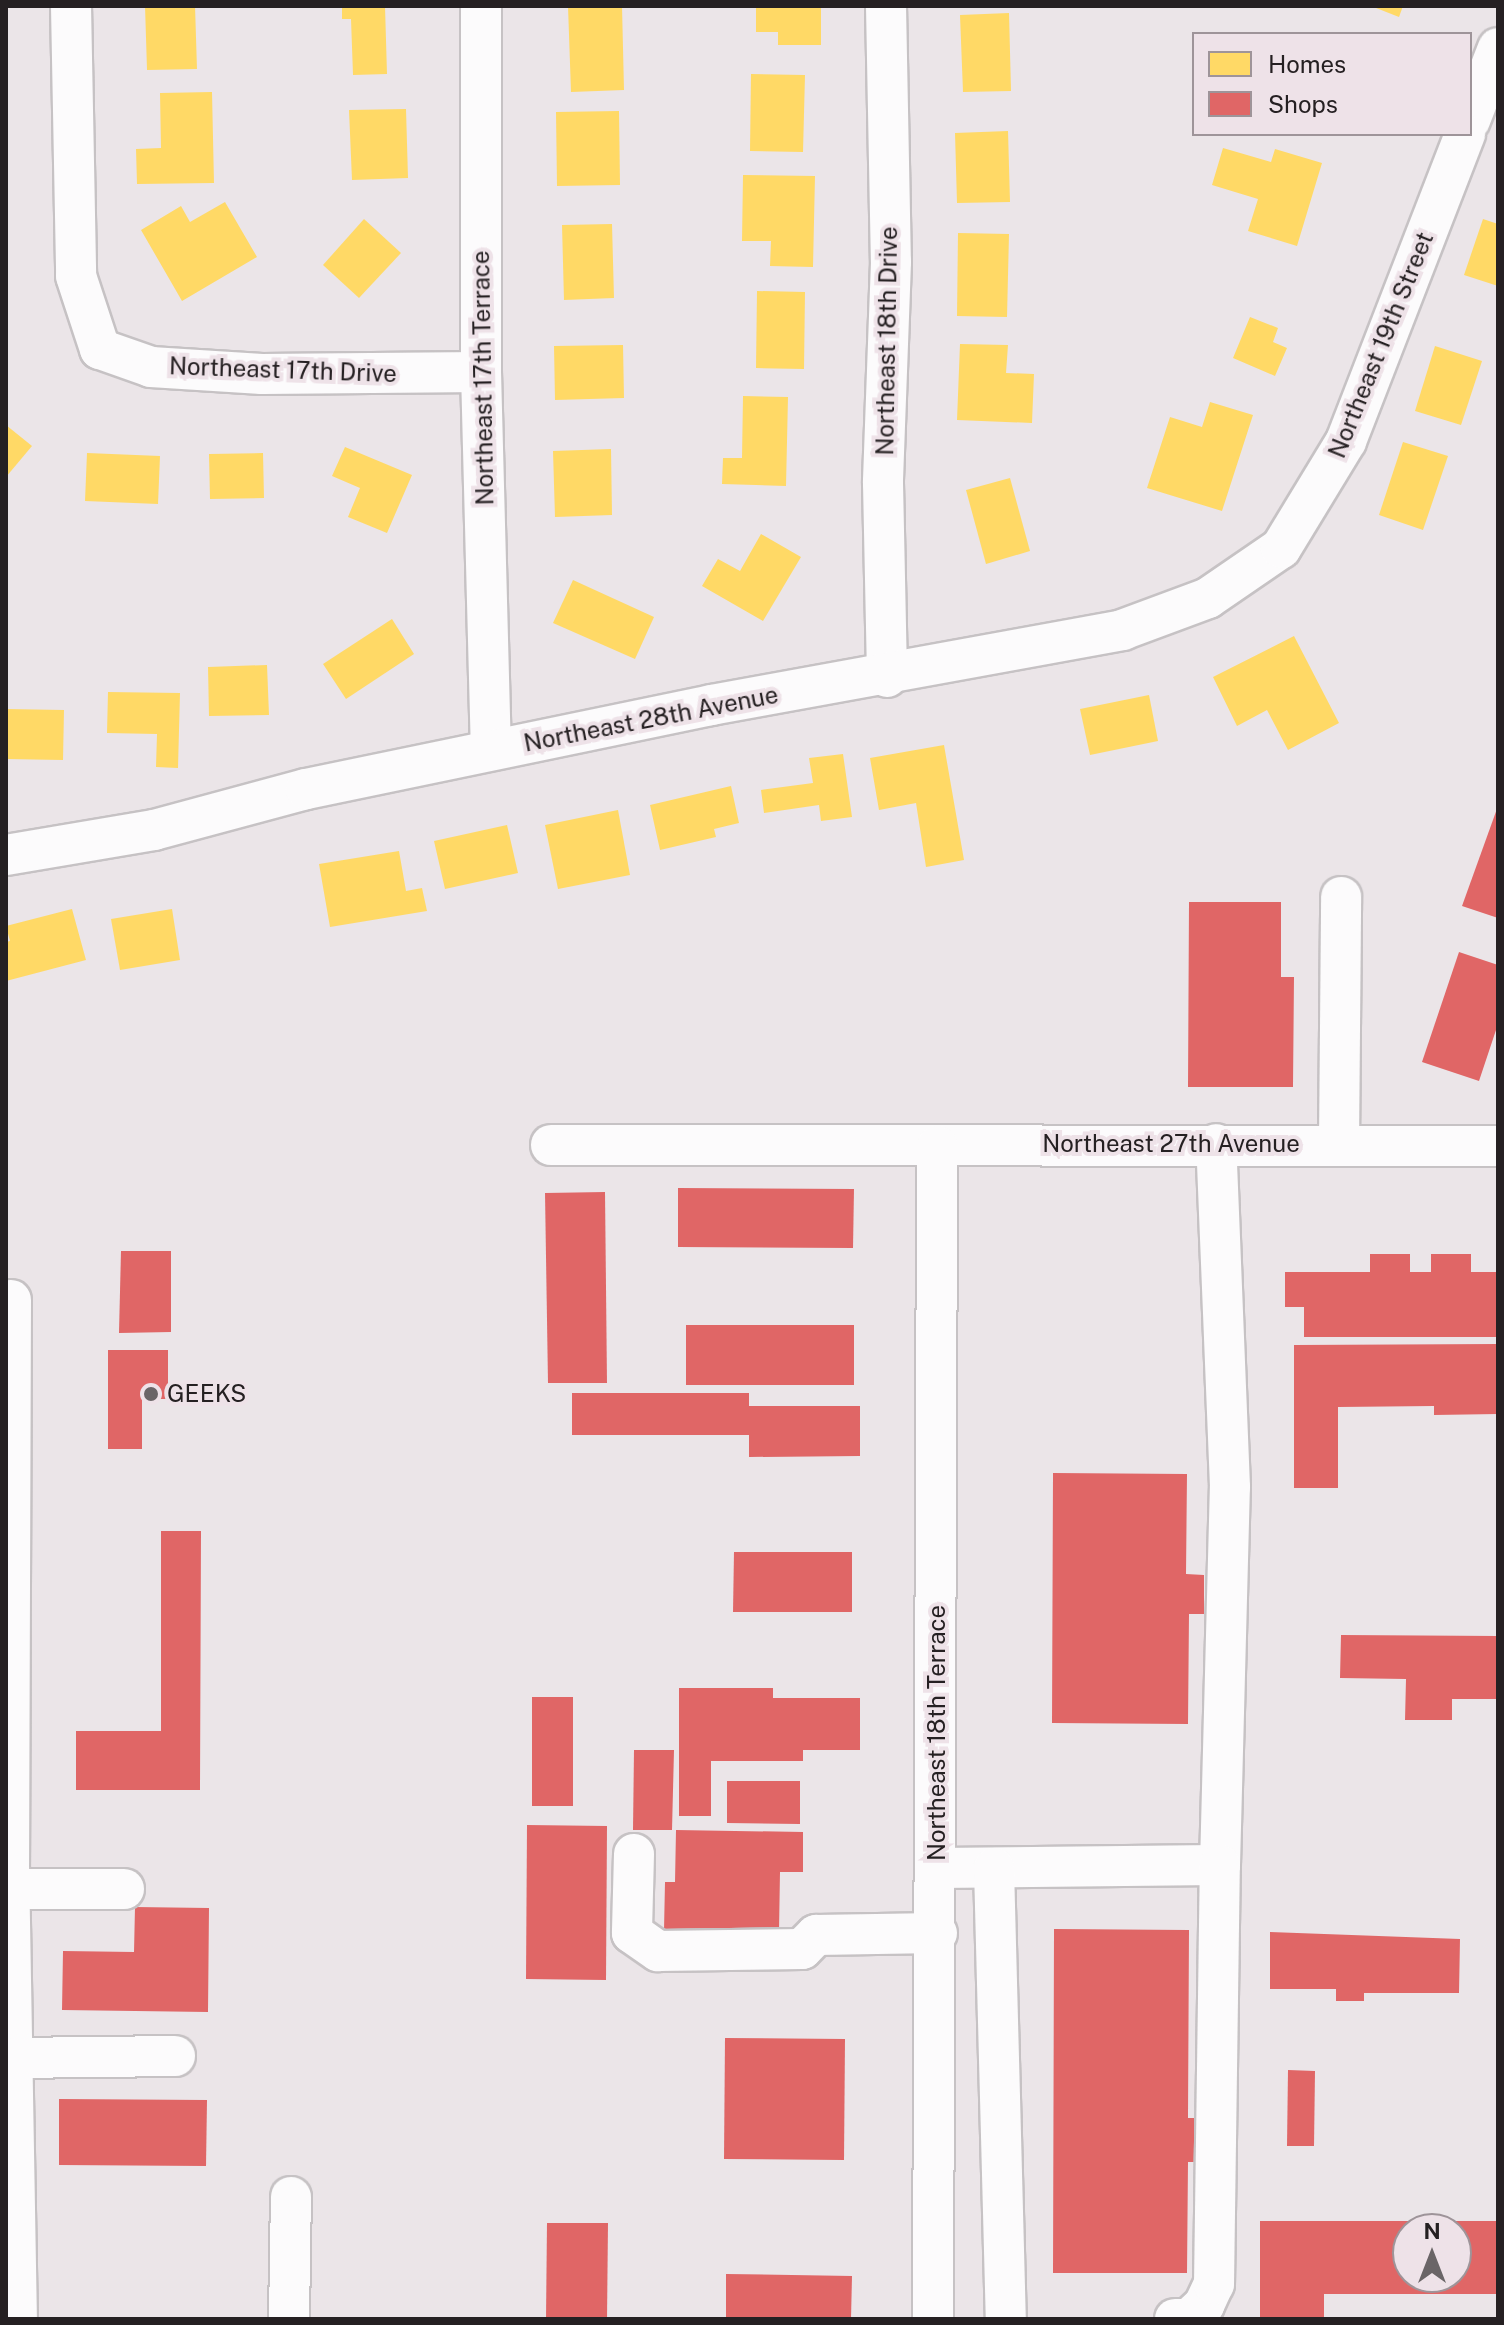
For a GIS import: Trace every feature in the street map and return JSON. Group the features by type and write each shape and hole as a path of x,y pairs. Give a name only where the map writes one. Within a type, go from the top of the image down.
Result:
{"street":[{"name":"Northeast 17th Drive","path":"71,6 76,276 100,349 151,367 262,374 481,372"},
{"name":"Northeast 17th Terrace","path":"481,6 481,372 491,750"},
{"name":"Northeast 18th Drive","path":"886,6 891,262 883,483 887,677"},
{"path":"1472,115 1498,48"},
{"name":"Northeast 19th Street","path":"1281,548 1346,441 1464,136"},
{"name":"Northeast 28th Avenue","path":"6,855 154,830 306,789 711,705 887,677 1122,630 1208,598 1281,548"},
{"path":"1339,1143 1341,897"},
{"name":"Northeast 27th Avenue","path":"551,1145 1339,1143 1498,1146"},
{"path":"1175,2319 1189,2319 1204,2305 1214,2284 1220,1865 1230,1487 1216,1144"},
{"name":"Northeast 18th Terrace","path":"933,2319 937,1933 937,1146"},
{"path":"11,1300 8,1873 17,2319"},
{"path":"634,1854 632,1933 658,1951 802,1949 816,1935 937,1933"},
{"path":"937,1868 1220,1865"},
{"path":"994,1868 1006,2319"},
{"path":"8,1873 124,1889"},
{"path":"13,2058 175,2056"},
{"path":"289,2319 291,2197"}],"building: Homes":[{"path":"145,6 195,6 197,69 147,70"},
{"path":"342,6 385,6 387,74 353,75 351,19 342,19"},
{"path":"568,6 622,6 624,90 571,92"},
{"path":"756,6 821,6 821,45 778,45 778,32 756,32"},
{"path":"1371,6 1403,6 1399,17"},
{"path":"1009,13 1011,91 963,92 960,15"},
{"path":"751,74 805,75 803,152 750,151"},
{"path":"212,92 214,183 137,184 136,149 161,148 160,93"},
{"path":"406,109 408,178 352,180 349,110"},
{"path":"619,111 620,185 557,186 556,112"},
{"path":"1008,131 1010,202 957,203 955,133"},
{"path":"1223,148 1271,162 1275,149 1322,163 1297,246 1248,231 1258,199 1212,185"},
{"path":"743,175 815,176 813,267 770,266 771,241 742,241"},
{"path":"225,202 257,257 182,301 141,230 181,206 190,222"},
{"path":"364,219 401,253 359,298 323,265"},
{"path":"1483,219 1498,224 1498,286 1464,275"},
{"path":"612,224 614,298 564,300 562,225"},
{"path":"958,233 1009,234 1007,317 957,316"},
{"path":"757,291 805,292 804,369 756,368"},
{"path":"1250,317 1278,328 1273,342 1287,348 1275,376 1233,358"},
{"path":"960,344 1008,345 1006,373 1034,374 1032,423 957,420"},
{"path":"623,345 624,398 555,400 554,346"},
{"path":"1435,346 1482,361 1461,425 1415,411"},
{"path":"743,396 788,397 786,486 722,484 723,458 742,458"},
{"path":"1210,402 1253,415 1222,511 1147,488 1170,417 1202,427"},
{"path":"6,425 32,446 6,477"},
{"path":"1403,442 1448,456 1423,530 1379,515"},
{"path":"345,447 412,475 387,533 348,517 360,488 332,476"},
{"path":"611,449 612,515 555,517 553,451"},
{"path":"87,453 160,456 158,504 85,501"},
{"path":"263,453 264,498 210,499 209,454"},
{"path":"1010,478 1030,551 986,564 966,490"},
{"path":"761,534 801,557 763,621 702,586 718,559 740,571"},
{"path":"573,580 654,617 635,659 553,623"},
{"path":"392,619 414,654 346,699 323,664"},
{"path":"1294,636 1339,723 1288,750 1267,710 1237,726 1213,677"},
{"path":"267,665 269,715 209,716 208,667"},
{"path":"108,692 180,693 178,768 156,767 157,734 107,733"},
{"path":"1149,695 1158,741 1090,755 1080,709"},
{"path":"6,709 64,710 63,760 6,759"},
{"path":"944,745 964,860 926,867 916,803 879,810 870,758"},
{"path":"843,754 852,817 821,821 819,805 764,813 761,790 813,783 809,758"},
{"path":"731,786 739,823 714,829 716,837 660,850 650,805"},
{"path":"618,810 630,875 558,889 545,825"},
{"path":"507,825 518,873 445,889 434,841"},
{"path":"399,851 406,891 422,888 427,911 330,927 319,864"},
{"path":"72,909 86,960 6,981 6,942 10,941 6,926"},
{"path":"172,909 180,960 120,970 111,919"}],"building: Shops":[{"path":"1498,806 1498,918 1462,906"},
{"path":"1189,902 1281,902 1281,977 1294,977 1293,1087 1188,1087"},
{"path":"1459,952 1498,965 1498,1024 1479,1081 1422,1062"},
{"path":"678,1188 854,1189 853,1248 678,1247"},
{"path":"605,1192 607,1383 548,1383 545,1193"},
{"path":"121,1251 171,1251 171,1332 119,1333"},
{"path":"1370,1254 1410,1254 1410,1272 1431,1272 1431,1254 1471,1254 1471,1272 1498,1272 1498,1337 1304,1337 1304,1307 1285,1307 1285,1272 1370,1272"},
{"path":"686,1325 854,1325 854,1385 686,1385"},
{"path":"1498,1344 1498,1414 1434,1415 1434,1406 1338,1407 1338,1488 1294,1488 1294,1345"},
{"path":"108,1350 168,1350 168,1399 142,1399 142,1449 108,1449"},
{"path":"572,1393 749,1393 749,1406 860,1406 860,1456 749,1457 749,1435 572,1435"},
{"path":"1053,1473 1187,1474 1186,1574 1204,1575 1204,1614 1189,1614 1188,1724 1052,1723"},
{"path":"161,1531 201,1531 200,1790 76,1790 76,1731 161,1731"},
{"path":"734,1552 852,1552 852,1612 733,1612"},
{"path":"1341,1635 1498,1636 1498,1699 1452,1699 1452,1720 1405,1720 1406,1679 1340,1678"},
{"path":"679,1688 773,1688 773,1698 860,1698 860,1750 803,1750 803,1761 711,1761 711,1816 679,1816"},
{"path":"532,1697 573,1697 573,1806 532,1806"},
{"path":"634,1750 674,1750 672,1830 633,1830"},
{"path":"727,1781 800,1781 800,1824 727,1823"},
{"path":"527,1825 607,1826 606,1980 526,1979"},
{"path":"676,1830 803,1832 803,1872 780,1872 779,1932 664,1930 665,1882 675,1882"},
{"path":"135,1907 209,1908 208,2012 62,2010 63,1951 134,1952"},
{"path":"1054,1929 1189,1930 1188,2118 1205,2118 1205,2162 1188,2162 1187,2273 1053,2273"},
{"path":"1270,1932 1460,1939 1459,1993 1364,1993 1364,2001 1336,2001 1336,1989 1270,1989"},
{"path":"725,2038 845,2039 844,2160 724,2159"},
{"path":"1288,2070 1315,2071 1314,2146 1287,2146"},
{"path":"59,2099 207,2100 206,2166 59,2165"},
{"path":"1260,2221 1392,2221 1392,2293 1472,2293 1472,2221 1498,2221 1498,2294 1324,2294 1324,2319 1260,2319"},
{"path":"547,2223 608,2223 607,2319 546,2319"},
{"path":"726,2274 852,2276 851,2319 726,2319"}],"place":[{"name":"GEEKS","path":"151,1394"}]}
